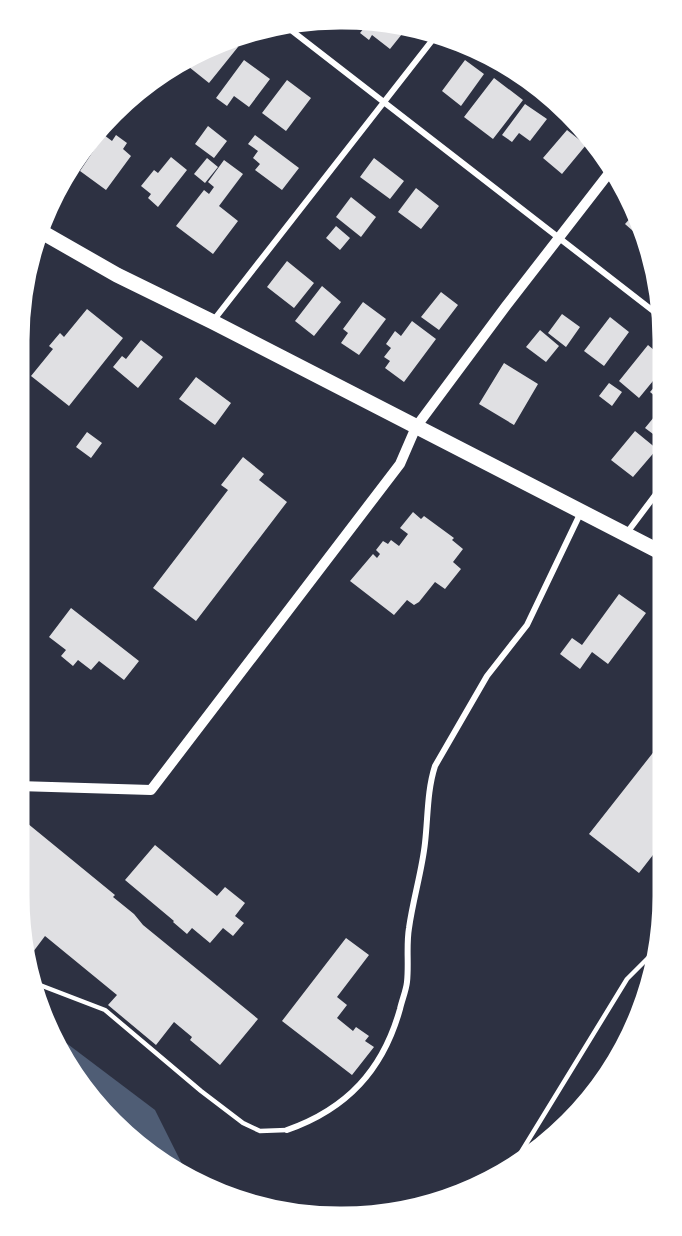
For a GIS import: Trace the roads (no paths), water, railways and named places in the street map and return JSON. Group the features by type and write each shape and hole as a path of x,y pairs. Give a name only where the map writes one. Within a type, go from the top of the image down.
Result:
{"main road":[{"path":"47,235 117,274 213,321 654,549"}],"street":[{"path":"294,32 652,310"},
{"path":"213,321 431,42"},
{"path":"28,786 151,790 400,464 416,427 607,176"},
{"path":"626,534 654,497"},
{"path":"287,1130 311,1121 337,1105 374,1069 387,1045 407,983 408,930 425,845 430,782 435,766 488,676 527,625 581,512"}],"lane":[{"path":"523,1149 627,979 646,961"},
{"path":"42,986 105,1010 201,1091 243,1123 260,1131 287,1130"}],"water":[{"path":"66,1043 155,1110 182,1164 151,1143 120,1116 81,1069"}]}
